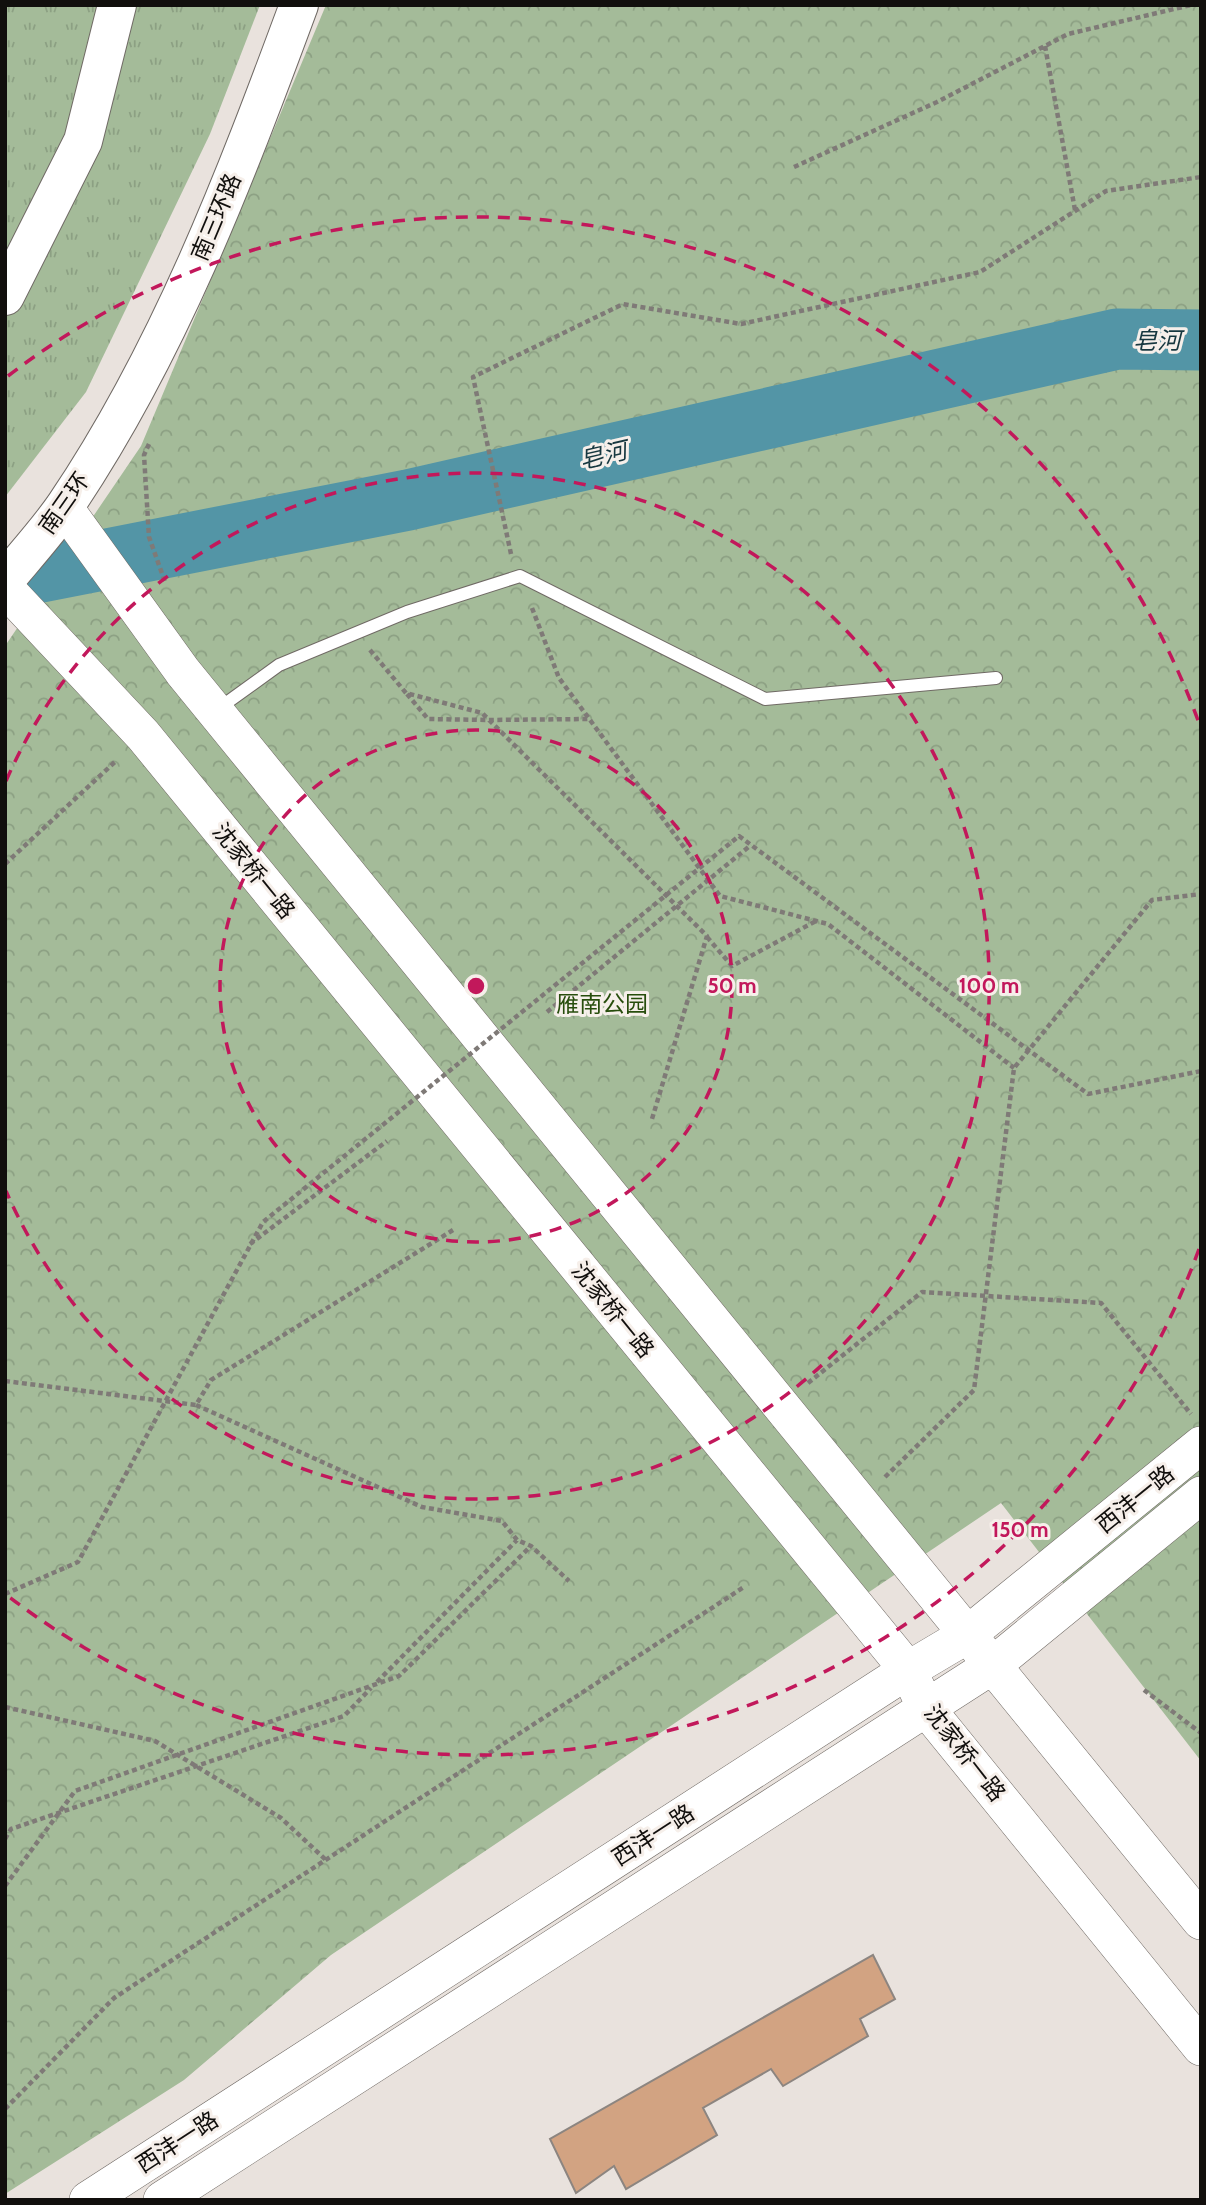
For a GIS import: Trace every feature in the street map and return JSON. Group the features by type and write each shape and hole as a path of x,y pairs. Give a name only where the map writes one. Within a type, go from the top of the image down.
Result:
{"highway":[{"path":"5,296 83,141 117,5"},
{"name":"南三环路","path":"117,421 176,312 248,143 299,5"},
{"name":"南三环","path":"5,580 64,507 117,421"}],"main road":[{"path":"64,507 215,712 1201,1921"},
{"name":"沈家桥一路","path":"5,588 143,736 908,1671 926,1708 1201,2047"},
{"name":"西沣一路","path":"88,2200 967,1635 1197,1431"},
{"name":"西沣一路","path":"162,2200 993,1665 1201,1495"}],"lane":[{"path":"215,712 278,665 407,612 520,576 765,699 996,678"}],"path":[{"path":"794,167 937,102 1068,34 1191,5"},
{"path":"1045,46 1075,211"},
{"path":"1014,1068 828,924 720,896 559,678 508,546 473,377 623,304 741,324 979,272 1106,191 1201,177"},
{"path":"149,537 166,584"},
{"path":"356,634 428,719 589,719"},
{"path":"406,694 482,713 707,936 732,966 816,921"},
{"path":"5,1594 78,1562 263,1222 738,836 1088,1094 1201,1071"},
{"path":"547,1012 751,845"},
{"path":"859,1502 974,1390 1014,1068 1152,900 1201,894"},
{"path":"652,1119 707,936"},
{"path":"250,1244 387,1141"},
{"path":"196,1405 211,1380 453,1230"},
{"path":"780,1406 922,1292 1101,1303 1197,1431"},
{"path":"5,1381 196,1405 422,1507 502,1521 516,1541 531,1546 569,1581"},
{"path":"5,1839 11,1829 344,1716 516,1541"},
{"path":"5,1886 75,1791 399,1676 531,1546"},
{"path":"5,2109 114,1998 744,1587"},
{"path":"1144,1690 1201,1733"},
{"path":"5,1707 155,1741 281,1818 326,1860"}],"green space":[{"path":"5,5 260,5 210,134 86,392 5,497"},
{"name":"雁南公园","path":"326,5 1201,5 1201,1761 1001,1503 331,1955 184,2080 5,2194 5,646 141,446"}],"building":[{"path":"873,1955 895,1999 860,2019 868,2036 783,2086 771,2069 703,2108 717,2135 626,2189 614,2166 576,2193 550,2139"}],"waterway":[{"name":"皂河","path":"5,579 408,500 1117,339 1201,340"}]}
